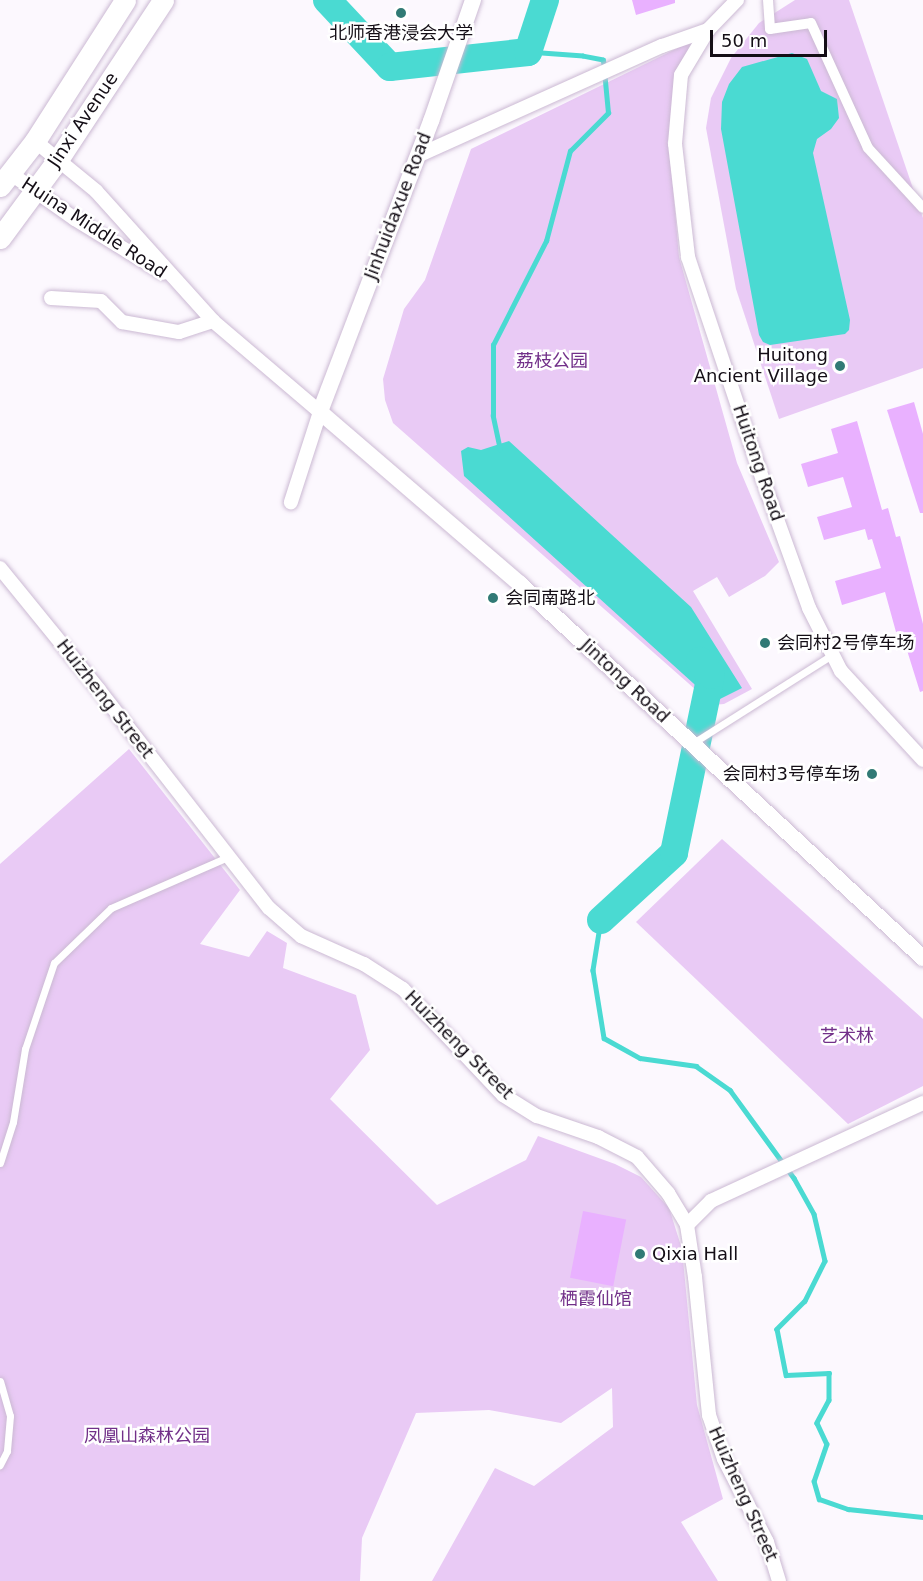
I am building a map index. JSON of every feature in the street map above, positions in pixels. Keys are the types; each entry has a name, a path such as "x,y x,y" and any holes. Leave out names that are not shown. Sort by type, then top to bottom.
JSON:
{"main road":[{"name":"Jinxi Avenue","path":"5,180 35,141 125,0"},
{"name":"Jinxi Avenue","path":"0,238 59,158 163,0"},
{"path":"113,19 100,63 105,70 120,65"}],"street":[{"name":"Jinhuidaxue Road","path":"320,412 431,121 472,0"},
{"name":"Huitong Road","path":"737,0 708,30 681,75 675,144 688,257 759,469 809,608 841,671 923,760"},
{"path":"768,0 770,28 811,22 868,148 923,208"},
{"name":"Huitong Road","path":"417,156 614,68 708,30"},
{"name":"Huina Middle Road","path":"35,141 59,158 96,191 213,321 320,412"},
{"name":"Huina Middle Road","path":"5,180 34,192 177,282"},
{"path":"51,298 101,301 122,322 179,332 213,321"},
{"path":"291,502 320,412"},
{"name":"Jintong Road","path":"320,412 520,584 923,958"},
{"name":"Huizheng Street","path":"0,568 99,690 269,908 301,936 364,964 403,989 503,1095 537,1116 598,1137 637,1157 668,1193 687,1225 695,1277 709,1415 724,1459 767,1542 779,1581"},
{"path":"687,1225 711,1201 923,1102"}],"lane":[{"path":"692,744 827,658"},
{"path":"0,1163 14,1122 25,1049 54,963 111,908 228,857"},
{"path":"0,1381 10,1416 7,1451 0,1465"}],"green space":[{"path":"795,0 849,0 923,218 923,368 779,419 736,289 706,128 711,98 731,58 759,23"},
{"name":"荔枝公园","path":"690,42 669,142 679,257 737,463 779,562 765,576 729,597 717,577 693,591 752,689 724,704 713,705 393,423 385,400 383,379 404,309 425,280 471,149"},
{"path":"129,749 240,890 200,944 249,957 267,931 287,943 283,968 356,995 370,1050 330,1099 437,1205 526,1160 538,1136 615,1164 641,1177 669,1208 682,1249 697,1405 723,1499 681,1522 718,1581 432,1581 495,1468 534,1486 613,1427 612,1388 561,1423 489,1410 416,1413 362,1538 360,1581 0,1581 0,864"},
{"name":"艺术林","path":"722,839 923,1019 923,1086 848,1124 636,922"}],"water":[{"path":"792,53 807,59 821,91 837,99 839,118 831,129 817,139 813,153 850,320 849,330 845,334 770,345 763,342 759,335 721,129 722,102 729,84 742,67"},
{"path":"509,441 691,607 742,688 714,702 464,476 461,451 468,447 481,450"}],"building":[{"path":"632,0 675,0 675,3 636,15"},
{"path":"914,402 923,434 923,513 920,513 887,410"},
{"path":"857,421 882,510 888,508 896,537 900,536 923,624 923,691 920,692 901,631 896,632 885,592 842,605 835,581 881,568 872,539 868,540 865,529 824,540 817,517 852,507 843,477 808,487 801,464 838,453 831,429"},
{"path":"583,1211 626,1219 613,1286 570,1278"}],"waterway":[{"path":"327,0 390,67 528,52 545,0"},
{"path":"500,450 493,416 493,345 546,241 570,151 608,113 603,60 583,56 528,52"},
{"path":"601,920 674,853 711,675 700,661"},
{"path":"601,920 593,970 604,1038 640,1058 696,1066 730,1090 794,1178 814,1214 825,1261 805,1301 777,1329 786,1375 829,1373 829,1400 817,1423 827,1444 814,1481 819,1499 848,1509 923,1517"}],"place":[{"name":"北师香港浸会大学","path":"401,13"},
{"name":"Huitong Ancient Village","path":"840,366"},
{"name":"会同南路北","path":"493,598"},
{"name":"会同村2号停车场","path":"765,643"},
{"name":"会同村3号停车场","path":"872,774"},
{"name":"Qixia Hall","path":"640,1254"}],"park label":[{"name":"栖霞仙馆","path":"596,1299"},
{"name":"凤凰山森林公园","path":"147,1436"}]}
